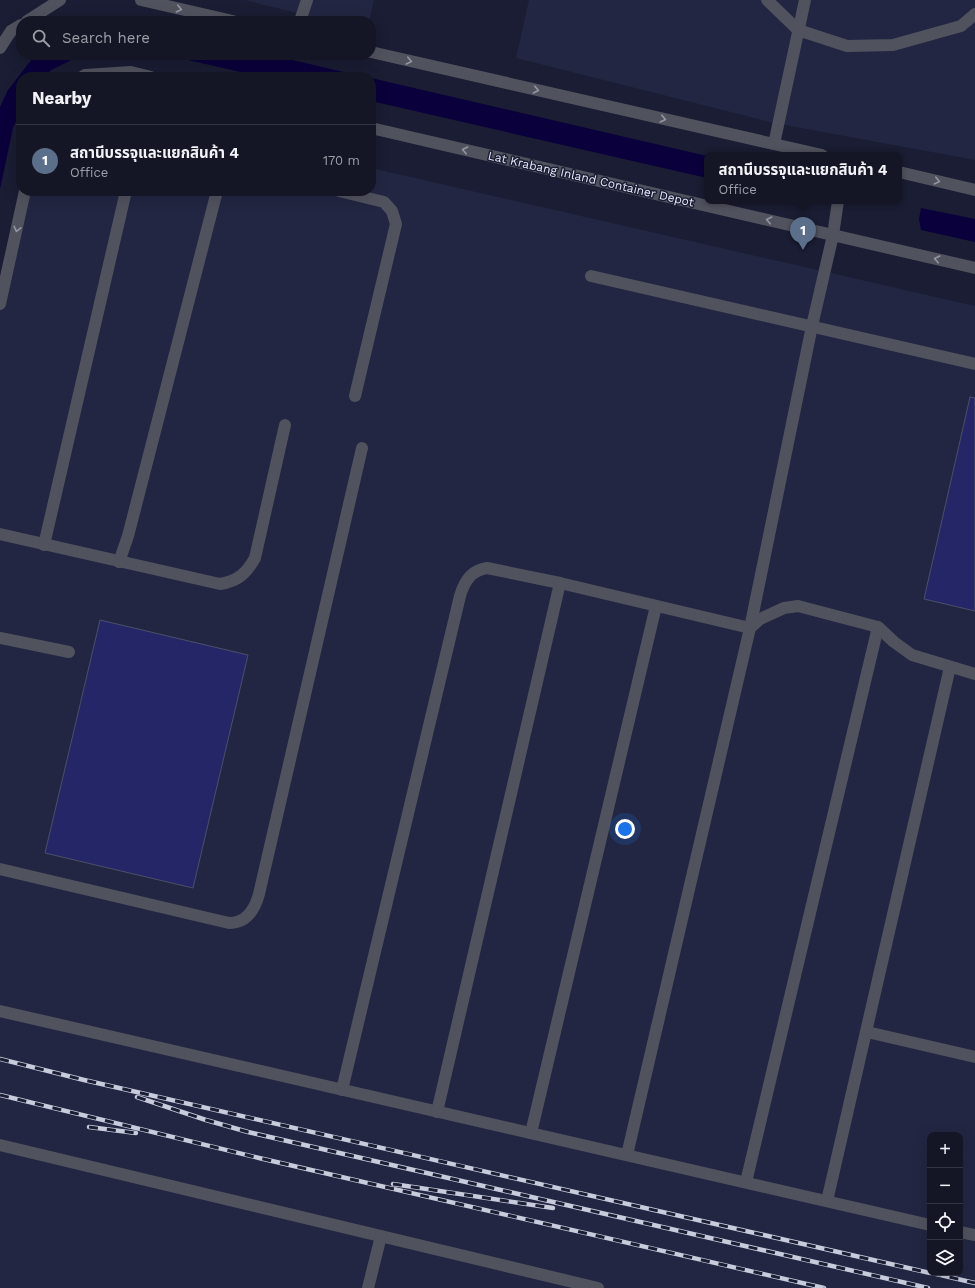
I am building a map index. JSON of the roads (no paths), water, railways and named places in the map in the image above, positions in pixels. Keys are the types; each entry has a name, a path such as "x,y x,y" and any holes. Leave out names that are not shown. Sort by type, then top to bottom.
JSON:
{"street":[{"path":"35,16 60,0"},
{"path":"141,0 211,16"},
{"path":"302,16 307,0"},
{"path":"767,0 798,30 847,46 893,45 961,26 975,14"},
{"path":"774,144 805,0"},
{"path":"0,48 11,31 16,28"},
{"path":"376,53 809,152"},
{"name":"Lat Krabang Inland Container Depot","path":"376,129 975,268"},
{"path":"902,173 975,190"},
{"path":"0,304 25,196"},
{"path":"44,545 125,196"},
{"path":"119,562 128,536 216,196"},
{"path":"355,396 396,224 390,207 384,202 359,196"},
{"path":"627,1155 750,628 812,326 833,235 838,204"},
{"path":"591,276 975,364"},
{"path":"0,534 220,584 230,582 240,577 249,568 255,558 285,425"},
{"path":"0,869 229,923 243,920 252,912 259,894 362,448"},
{"path":"342,1090 463,586 469,577 480,569 487,568 560,583 750,628"},
{"path":"437,1112 560,583"},
{"path":"531,1133 656,606"},
{"path":"750,628 760,619 784,608 798,606 878,627 894,642 912,655 975,674"},
{"path":"746,1182 878,627"},
{"path":"0,638 69,652"},
{"path":"827,1201 950,667"},
{"path":"0,1011 927,1224"},
{"path":"867,1032 975,1057"},
{"path":"0,1145 598,1288"},
{"path":"963,1233 975,1235"},
{"path":"368,1288 381,1236"}],"railway":[{"path":"0,1059 84,1080 927,1272"},
{"path":"0,1095 259,1158 824,1288"},
{"path":"137,1097 248,1132 928,1288"},
{"path":"89,1127 136,1133"},
{"path":"393,1184 553,1208"},
{"path":"945,1276 975,1283"}],"place":[{"name":"สถานีบรรจุและแยกสินค้า 4","path":"803,250"}]}
